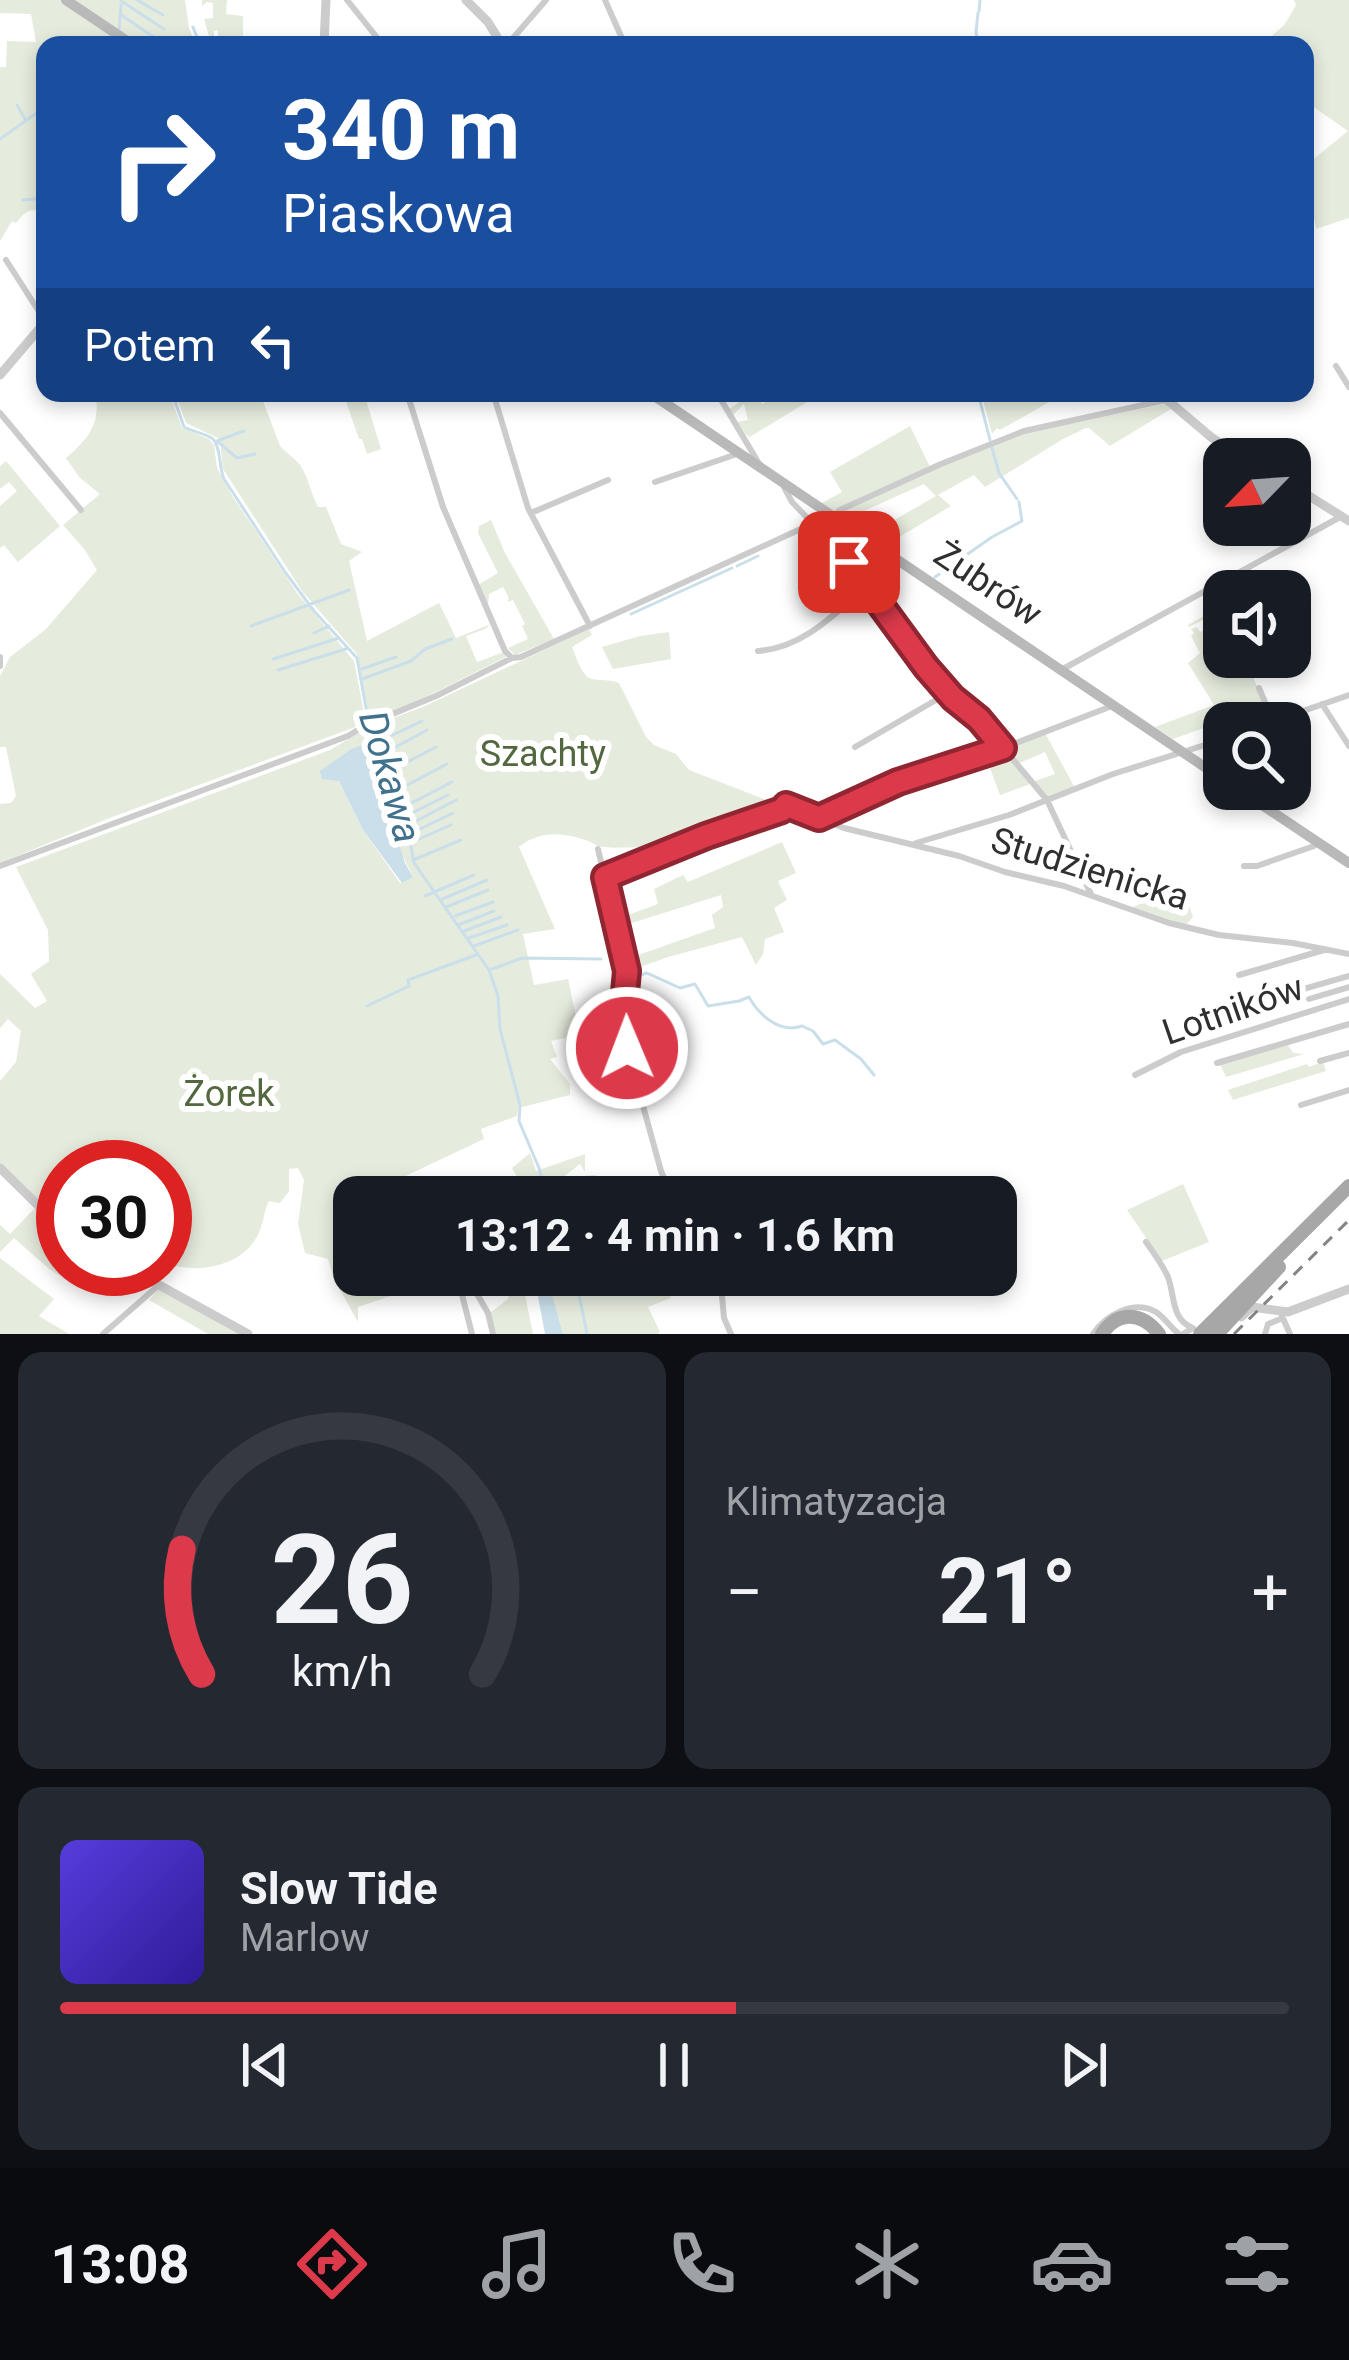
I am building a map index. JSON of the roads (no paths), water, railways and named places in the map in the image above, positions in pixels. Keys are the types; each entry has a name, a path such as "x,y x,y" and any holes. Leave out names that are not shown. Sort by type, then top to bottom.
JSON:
{"main road":[{"path":"66,0 119,36"},
{"name":"Żubrów","path":"664,402 1203,766"},
{"path":"1269,810 1349,863"},
{"path":"1209,1333 1240,1311 1349,1190"},
{"path":"1209,1333 1249,1280 1349,1190"},
{"path":"1209,1333 1290,1254"},
{"path":"1098,1334 1130,1316 1164,1329"}],"street":[{"path":"324,36 326,0"},
{"path":"347,0 376,36"},
{"path":"466,0 498,36"},
{"path":"512,36 546,0"},
{"path":"605,0 621,36"},
{"path":"6,260 36,306"},
{"path":"0,375 36,332"},
{"path":"1336,366 1349,387"},
{"path":"410,402 442,507 512,658"},
{"path":"496,402 520,487 590,626"},
{"path":"722,402 761,467"},
{"path":"0,866 348,736 512,658 825,523 844,508 997,440 1138,402"},
{"path":"1169,402 1212,438"},
{"path":"0,413 81,509"},
{"path":"656,482 739,452"},
{"path":"531,513 608,480"},
{"path":"784,483 786,494 832,541 948,693 979,719 1046,800 1091,896"},
{"path":"1061,670 1345,519 1311,497"},
{"path":"758,651 806,636 866,587"},
{"path":"1259,688 1264,702"},
{"path":"855,747 948,693"},
{"path":"1311,708 1349,695"},
{"path":"1322,704 1349,746"},
{"path":"605,877 786,805 819,818 898,782 1114,705"},
{"path":"913,845 1203,746"},
{"name":"Studzienicka","path":"819,818 1184,927 1349,954"},
{"path":"1244,866 1257,866 1317,842"},
{"path":"598,849 627,971 623,1014 627,1048 664,1176"},
{"path":"1239,975 1328,950"},
{"path":"1270,999 1349,976"},
{"name":"Lotników","path":"1309,1000 1349,987"},
{"name":"Lotników","path":"1135,1075 1181,1052 1349,999"},
{"path":"1217,1063 1349,1024"},
{"path":"1320,1061 1349,1053"},
{"path":"1301,1105 1349,1090"},
{"path":"0,1168 36,1203"},
{"path":"1146,1242 1167,1276 1183,1324 1209,1333"},
{"path":"1264,1334 1268,1324 1282,1315 1348,1291"},
{"path":"103,1334 146,1296"},
{"path":"179,1296 248,1334"},
{"path":"462,1296 472,1334"},
{"path":"478,1296 493,1334"},
{"path":"722,1296 731,1334"},
{"path":"1177,1314 1164,1329 1181,1334 1209,1333 1252,1307 1282,1315"},
{"path":"1282,1315 1290,1334"}],"water":[{"path":"368,745 413,877 402,883 363,830 339,781 322,779 320,771"},
{"path":"538,1296 553,1296 563,1334 545,1334"}],"waterway":[{"path":"137,0 163,15"},
{"path":"979,11 980,0"},
{"path":"121,1 164,29"},
{"name":"Dokawa","path":"119,31 121,5"},
{"path":"977,36 978,13"},
{"path":"120,14 152,36"},
{"path":"193,27 196,36"},
{"path":"17,105 25,119"},
{"path":"0,139 36,113"},
{"path":"23,200 36,199"},
{"name":"Dokawa","path":"175,402 184,427 216,443 224,479 285,572 357,658 368,719 414,863 489,970 520,1105 519,1121 541,1176"},
{"path":"980,402 990,440"},
{"path":"219,440 244,431"},
{"path":"217,441 237,458 255,454"},
{"path":"992,448 999,473 1017,499"},
{"path":"994,536 1022,521 1019,502"},
{"path":"935,577 992,537"},
{"path":"737,566 758,556"},
{"path":"631,614 732,568"},
{"path":"251,626 349,590"},
{"path":"314,633 329,626"},
{"path":"273,659 339,638"},
{"path":"362,679 452,639"},
{"path":"278,670 346,649"},
{"path":"359,670 396,657"},
{"path":"376,743 422,721"},
{"path":"381,755 427,730"},
{"path":"386,773 436,747"},
{"path":"396,791 447,764"},
{"path":"400,809 452,782"},
{"path":"402,818 448,795"},
{"path":"405,827 456,800"},
{"path":"408,835 453,813"},
{"path":"410,843 451,825"},
{"path":"413,860 461,840"},
{"path":"425,896 474,875"},
{"path":"440,900 487,880"},
{"path":"446,907 488,890"},
{"path":"455,916 493,902"},
{"path":"458,925 494,911"},
{"path":"464,931 501,917"},
{"path":"469,938 507,925"},
{"path":"474,946 518,930"},
{"path":"367,1006 409,986 408,980 476,955"},
{"path":"492,969 522,958 601,959"},
{"path":"630,978 647,973 680,988 695,984 708,1006 749,997 778,1025 802,1026 823,1044 835,1040 874,1075"},
{"name":"Dokawa","path":"579,1296 587,1334"}],"railway":[{"path":"1234,1334 1349,1220"}],"park label":[{"name":"Szachty","path":"543,754"},
{"name":"Żorek","path":"229,1094"}]}
